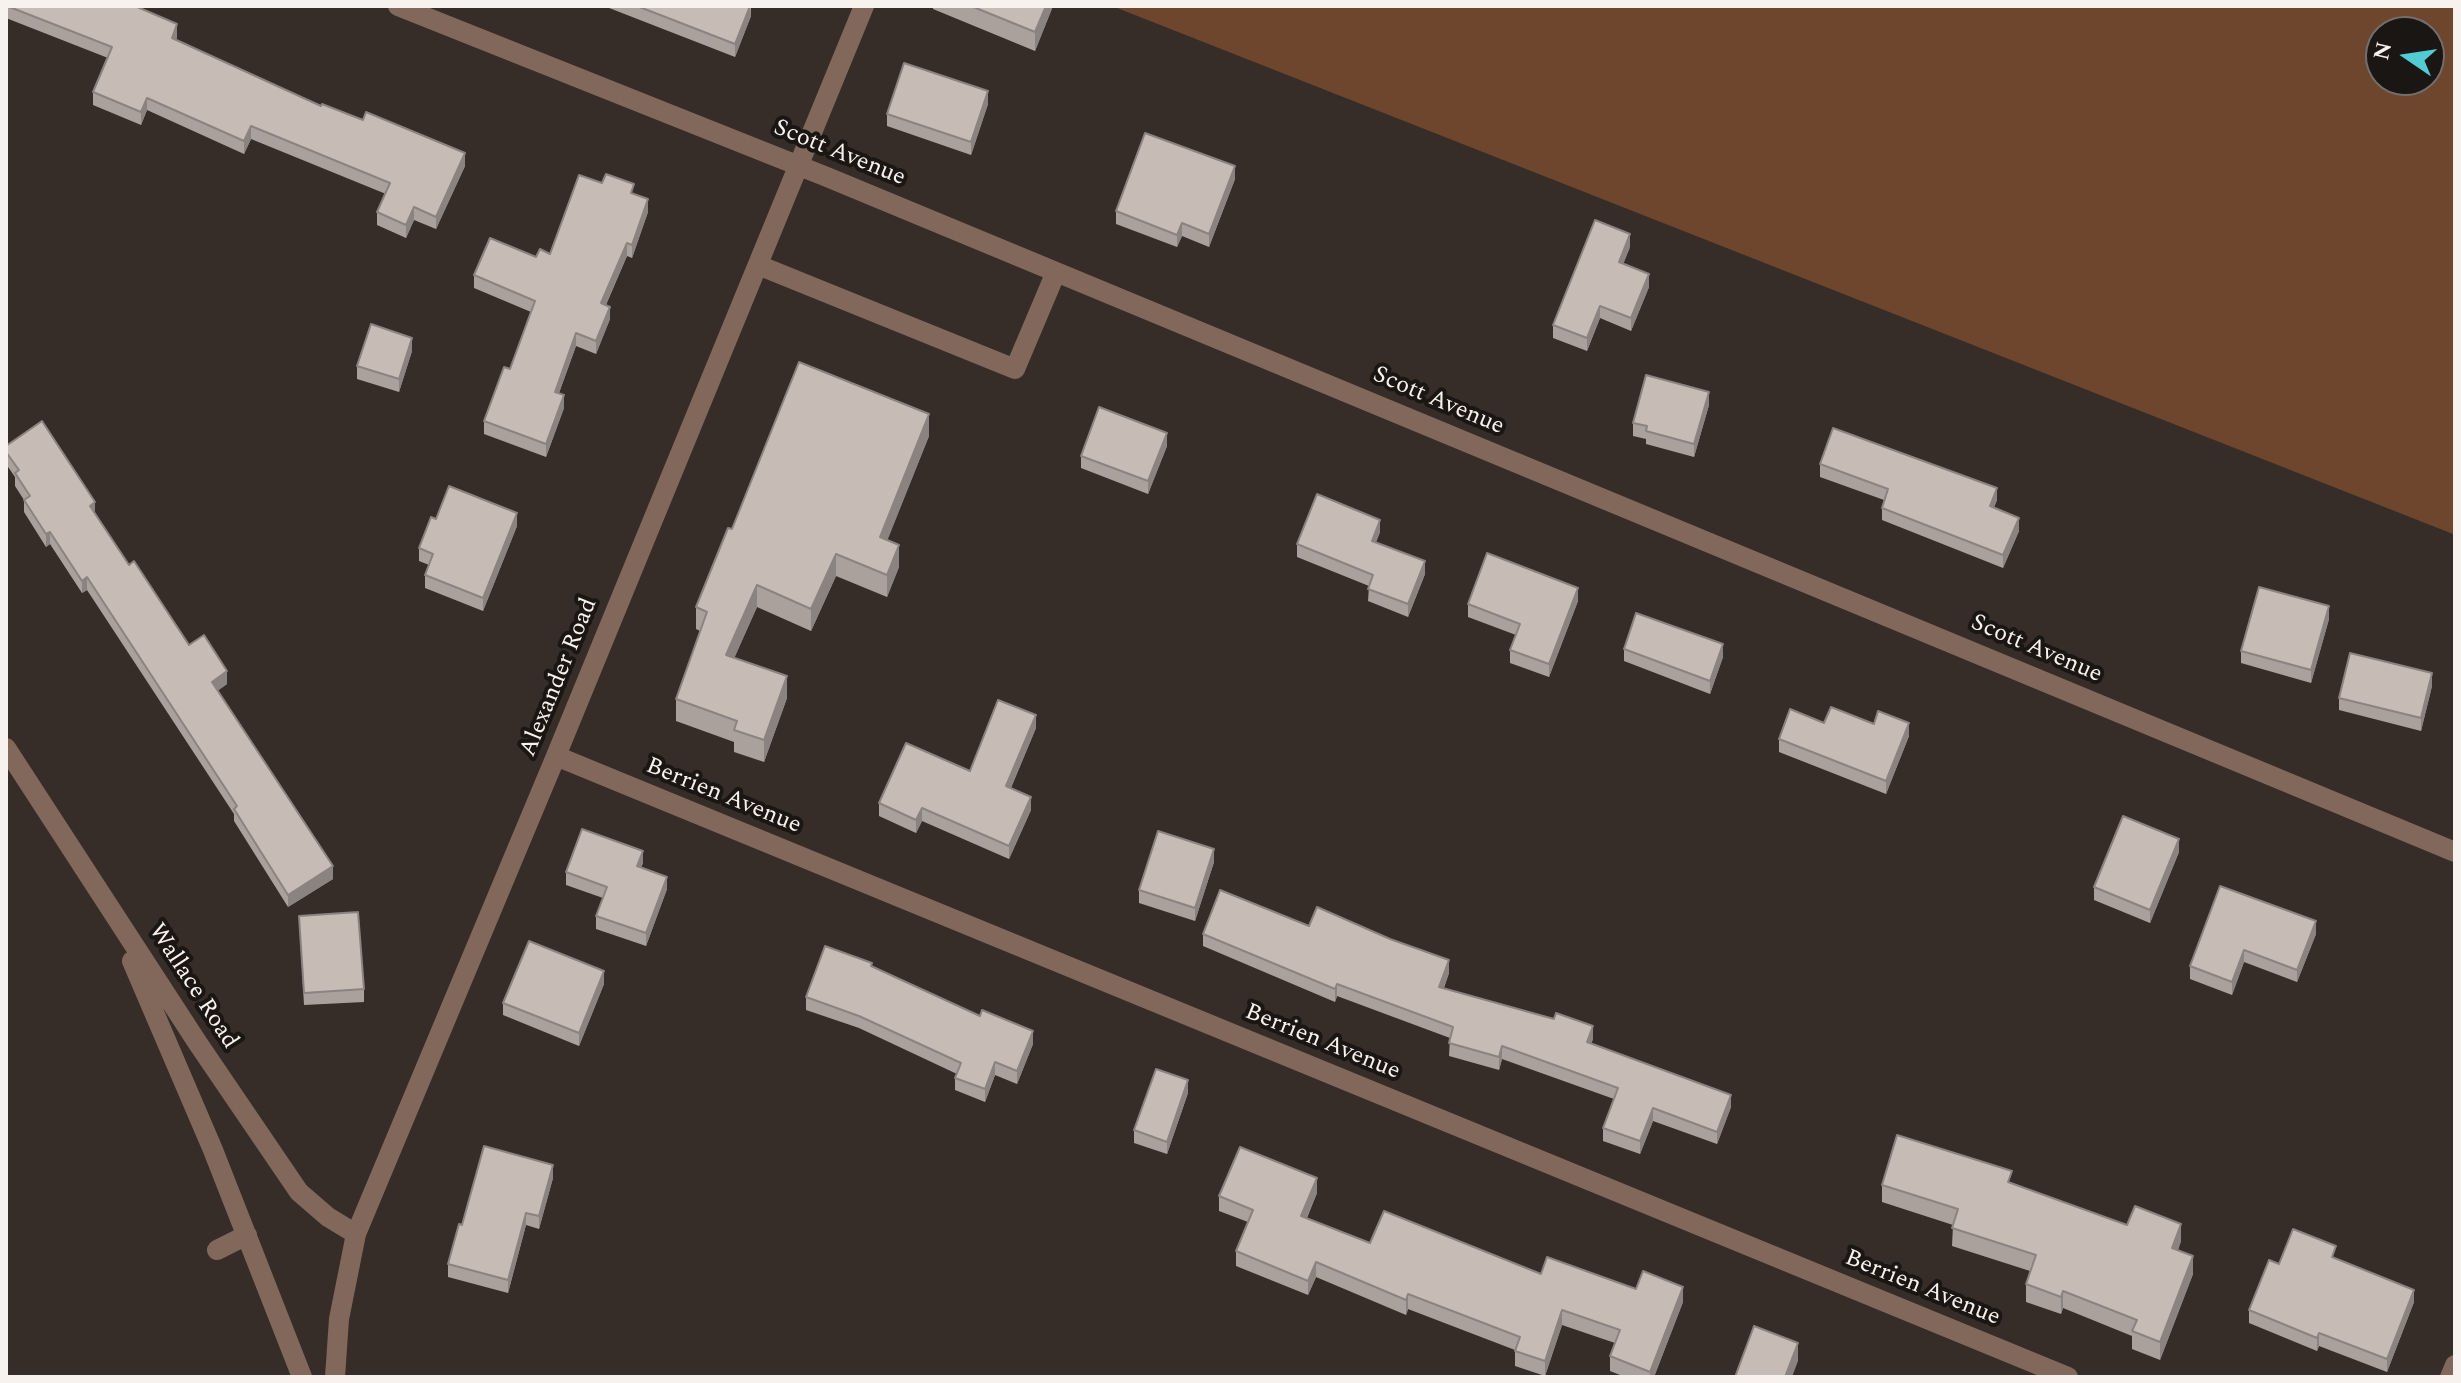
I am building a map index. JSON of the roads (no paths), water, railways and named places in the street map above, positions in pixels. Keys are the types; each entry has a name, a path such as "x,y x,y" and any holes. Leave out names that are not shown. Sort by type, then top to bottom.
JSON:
{"street":[{"name":"Scott Avenue","path":"398,6 799,165 2455,852"},
{"name":"Alexander Road","path":"335,1377 339,1319 356,1234 864,6"},
{"path":"758,265 1015,369 1056,272"},
{"name":"Wallace Road","path":"6,748 299,1192 328,1217 356,1234"},
{"name":"Berrien Avenue","path":"556,756 2068,1377"},
{"path":"95,885 133,963 247,1235 302,1377"},
{"path":"217,1250 247,1235"},
{"path":"2450,1377 2455,1365"}]}
